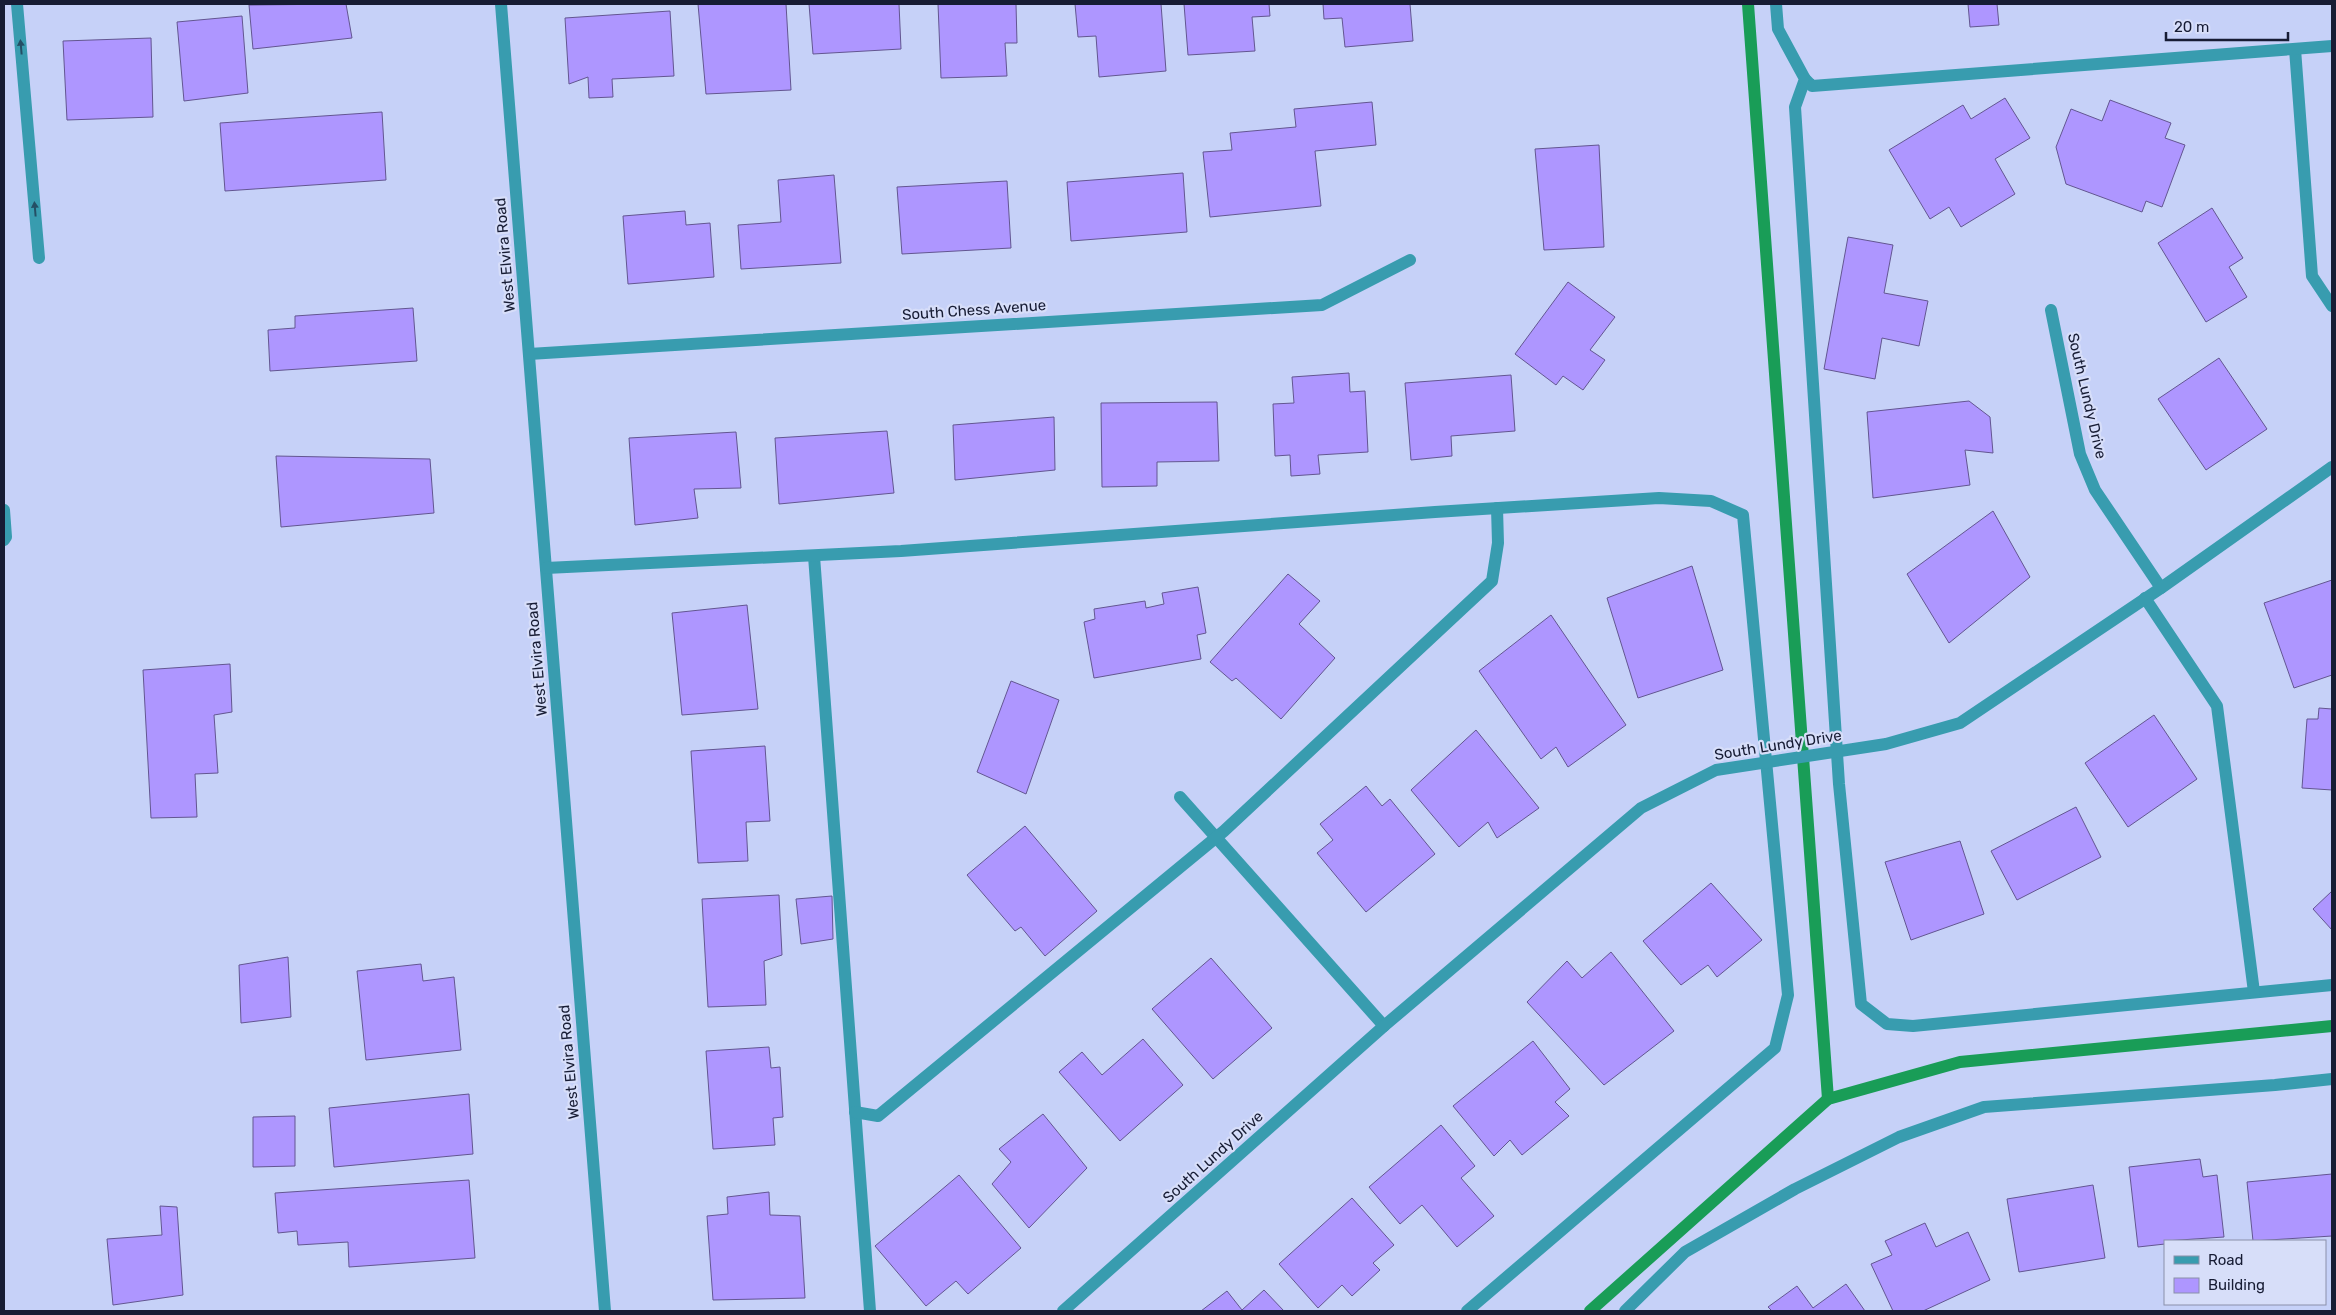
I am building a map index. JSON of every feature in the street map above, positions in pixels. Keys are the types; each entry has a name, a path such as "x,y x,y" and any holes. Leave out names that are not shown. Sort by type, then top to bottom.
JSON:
{"street":[{"path":"18,4 40,258"},
{"name":"West Elvira Road","path":"501,4 605,1311"},
{"path":"1776,4 1778,29 1806,79 1812,86 2332,46"},
{"path":"2295,49 2312,276 2332,306"},
{"path":"1806,79 1795,107 1837,752 1861,1004 1887,1024 1913,1026 2332,985"},
{"name":"South Chess Avenue","path":"529,354 1322,305 1410,260"},
{"name":"South Lundy Drive","path":"2052,310 2080,454 2095,490 2161,588"},
{"name":"South Lundy Drive","path":"1063,1311 1384,1026 1641,808 1716,770 1886,744 1960,723 2161,588 2332,467"},
{"path":"546,568 814,556 1659,498 1711,502 1743,515 1788,995 1775,1048 1466,1311"},
{"path":"856,1112 878,1116 1216,837 1492,581 1498,543 1497,508"},
{"path":"4,510 6,537 4,540"},
{"path":"814,556 870,1311"},
{"path":"2145,598 2217,706 2254,992"},
{"path":"1180,797 1384,1026"},
{"path":"1624,1311 1686,1252 1787,1194 1899,1137 1984,1107 2332,1079"}],"building":[{"path":"346,4 352,38 253,49 249,5"},
{"path":"698,4 786,4 791,90 706,94"},
{"path":"809,4 899,4 901,49 813,54"},
{"path":"938,4 1016,4 1017,43 1005,43 1007,76 941,78"},
{"path":"1075,4 1161,4 1166,71 1099,77 1096,36 1078,37"},
{"path":"1184,4 1269,4 1270,16 1252,17 1255,51 1188,55"},
{"path":"1323,4 1410,4 1413,41 1345,47 1342,18 1324,19"},
{"path":"1968,4 1997,4 1999,25 1970,27"},
{"path":"670,11 674,76 612,79 613,97 589,98 588,77 569,84 565,18"},
{"path":"242,16 248,93 184,101 177,22"},
{"path":"151,38 153,117 67,120 63,41"},
{"path":"2005,98 2030,138 1995,159 2015,194 1961,227 1949,207 1930,219 1889,150 1963,105 1971,119"},
{"path":"2110,100 2171,123 2165,138 2185,145 2162,207 2146,201 2142,212 2066,184 2056,147 2071,109 2102,121"},
{"path":"1372,102 1376,145 1315,151 1321,206 1210,217 1203,152 1232,150 1230,133 1296,127 1294,109"},
{"path":"382,112 386,180 225,191 220,123"},
{"path":"1599,145 1604,247 1544,250 1535,149"},
{"path":"1183,173 1187,232 1071,241 1067,182"},
{"path":"834,175 841,263 741,269 738,225 781,222 778,180"},
{"path":"1007,181 1011,248 902,254 897,187"},
{"path":"2212,208 2243,258 2229,267 2247,297 2206,322 2158,243"},
{"path":"685,211 686,225 710,223 714,277 628,284 623,216"},
{"path":"1848,237 1893,245 1884,293 1928,301 1919,346 1882,338 1875,379 1824,369"},
{"path":"1568,282 1615,317 1590,350 1605,360 1583,390 1563,376 1556,385 1515,354"},
{"path":"413,308 417,361 270,371 268,330 295,328 295,316"},
{"path":"2219,358 2267,429 2206,470 2158,399"},
{"path":"1349,373 1350,392 1365,391 1368,452 1318,455 1320,474 1291,476 1290,455 1275,456 1273,404 1294,403 1292,377"},
{"path":"1511,375 1515,431 1451,436 1452,456 1411,460 1405,383"},
{"path":"1969,401 1990,417 1993,453 1965,450 1970,485 1873,498 1867,412"},
{"path":"1217,402 1219,461 1157,462 1157,486 1102,487 1101,403"},
{"path":"1054,417 1055,470 955,480 953,425"},
{"path":"887,431 894,493 779,504 775,438"},
{"path":"736,432 741,488 694,489 698,518 635,525 629,438"},
{"path":"276,456 430,459 434,513 281,527"},
{"path":"1993,511 2030,577 1949,643 1907,574"},
{"path":"1692,566 1723,670 1638,698 1607,598"},
{"path":"1288,574 1320,601 1299,624 1335,658 1281,719 1236,678 1232,681 1210,662"},
{"path":"2332,580 2332,675 2294,688 2264,603"},
{"path":"1198,587 1206,633 1197,635 1201,659 1094,678 1084,622 1095,619 1094,609 1145,601 1146,608 1164,604 1162,593"},
{"path":"747,605 758,709 682,715 672,613"},
{"path":"1551,615 1626,725 1568,767 1556,747 1541,759 1479,671"},
{"path":"230,664 232,712 214,715 218,773 195,774 197,817 151,818 143,670"},
{"path":"1011,681 1059,700 1026,794 977,772"},
{"path":"2319,708 2332,709 2332,790 2302,788 2307,719 2318,719"},
{"path":"2154,715 2197,779 2128,827 2085,763"},
{"path":"1476,730 1539,808 1497,838 1488,822 1459,847 1411,790"},
{"path":"765,746 770,821 746,822 748,861 698,863 691,751"},
{"path":"1366,786 1382,806 1390,799 1435,854 1366,912 1317,853 1333,840 1320,824"},
{"path":"2076,807 2101,857 2017,900 1991,851"},
{"path":"1025,826 1097,911 1045,956 1021,927 1015,931 967,875"},
{"path":"1960,841 1984,914 1911,940 1885,862"},
{"path":"1711,883 1762,940 1717,977 1708,965 1681,985 1643,941"},
{"path":"2332,891 2332,930 2313,909"},
{"path":"779,895 782,955 764,961 766,1005 708,1007 702,899"},
{"path":"832,896 833,939 801,944 796,899"},
{"path":"1611,952 1674,1031 1604,1085 1527,1002 1567,961 1582,978"},
{"path":"288,957 291,1017 241,1023 239,965"},
{"path":"1211,958 1272,1028 1213,1079 1152,1009"},
{"path":"421,964 423,981 454,977 461,1050 366,1060 357,971"},
{"path":"1143,1039 1183,1085 1120,1141 1059,1072 1082,1052 1102,1075"},
{"path":"1533,1041 1570,1089 1555,1102 1569,1116 1522,1155 1510,1140 1494,1156 1453,1106"},
{"path":"769,1047 771,1068 780,1067 783,1117 773,1118 775,1145 713,1149 706,1051"},
{"path":"469,1094 473,1154 334,1167 329,1108"},
{"path":"1043,1114 1087,1168 1029,1228 992,1184 1011,1162 999,1149"},
{"path":"295,1116 295,1166 253,1167 253,1117"},
{"path":"1441,1125 1475,1166 1461,1178 1494,1216 1457,1247 1422,1205 1400,1224 1369,1187"},
{"path":"2200,1159 2203,1177 2217,1175 2224,1237 2164,1240 2164,1244 2138,1247 2129,1167"},
{"path":"2332,1174 2332,1236 2253,1240 2247,1182"},
{"path":"959,1175 1021,1248 968,1294 956,1281 926,1306 875,1246"},
{"path":"469,1180 475,1258 349,1267 348,1242 298,1245 297,1231 278,1233 275,1193"},
{"path":"2093,1185 2105,1258 2019,1272 2007,1199"},
{"path":"769,1192 770,1215 800,1216 805,1298 713,1300 707,1216 728,1214 727,1197"},
{"path":"1352,1198 1394,1245 1373,1263 1380,1270 1352,1296 1342,1285 1318,1308 1279,1264"},
{"path":"160,1206 177,1207 183,1295 113,1305 107,1239 162,1235"},
{"path":"1925,1223 1936,1247 1968,1232 1990,1280 1923,1311 1893,1311 1871,1264 1892,1255 1885,1241"},
{"path":"1846,1284 1865,1311 1772,1311 1768,1307 1797,1286 1813,1308"},
{"path":"1264,1290 1284,1311 1201,1311 1227,1291 1242,1310"}],"waterway":[{"path":"1748,4 1828,1099"},
{"path":"1590,1311 1828,1099 1960,1062 2332,1026"}]}
